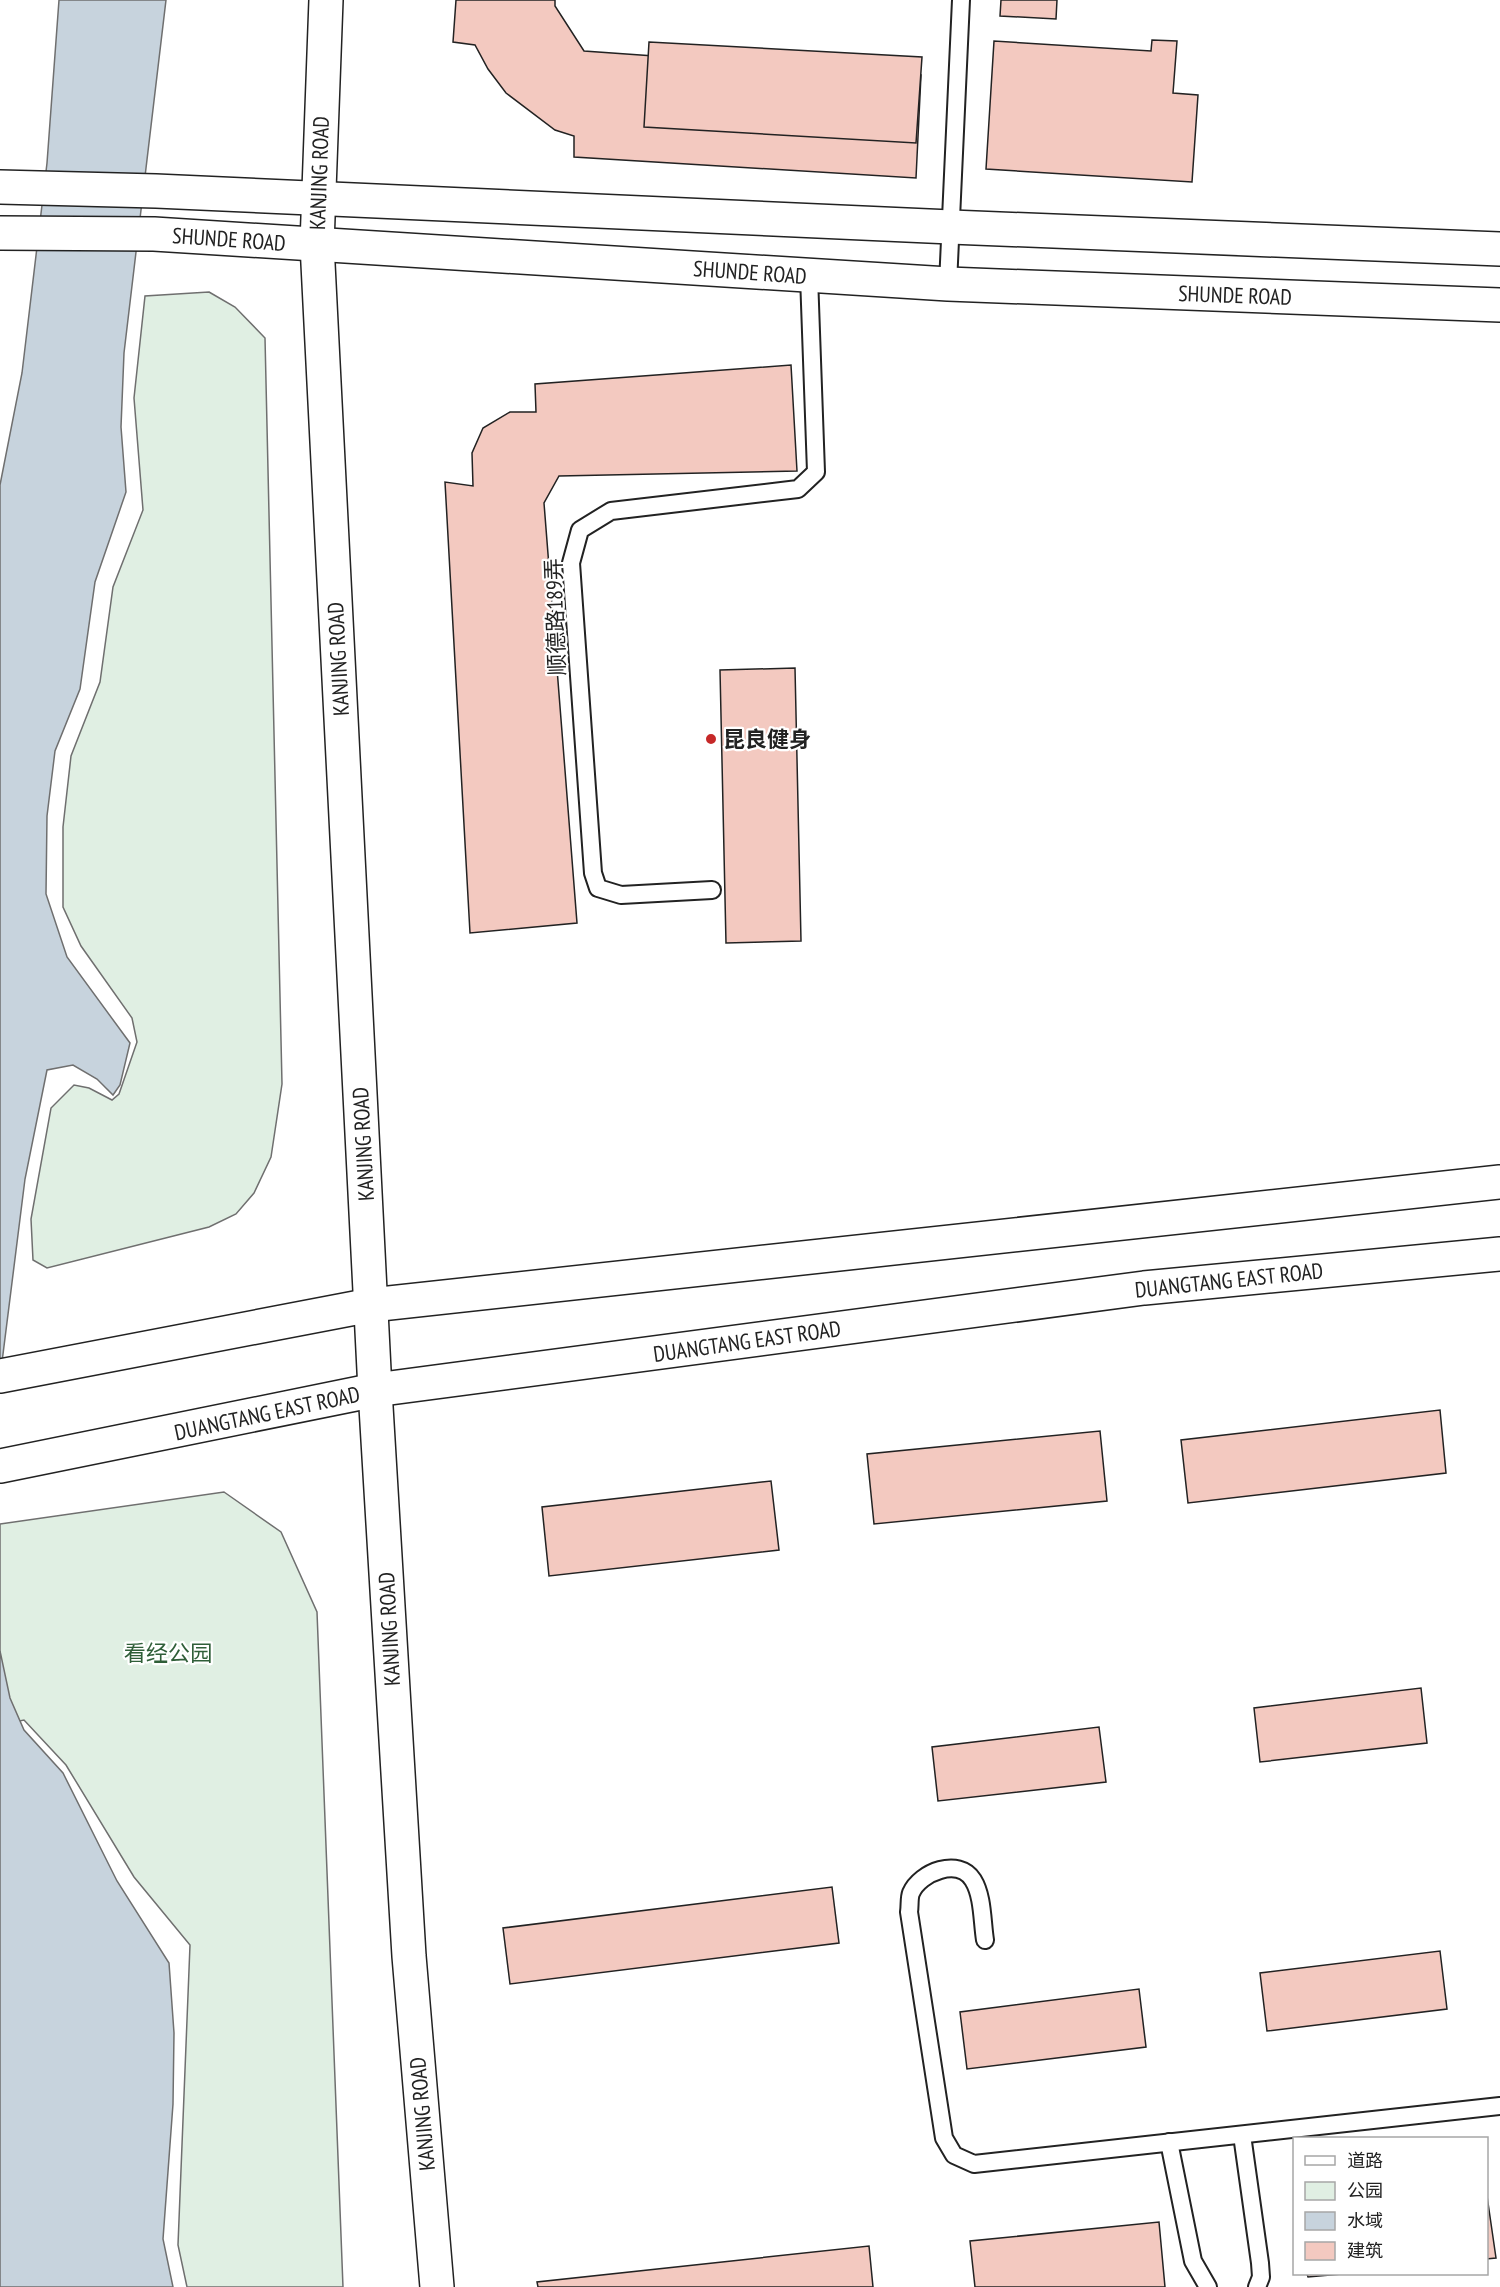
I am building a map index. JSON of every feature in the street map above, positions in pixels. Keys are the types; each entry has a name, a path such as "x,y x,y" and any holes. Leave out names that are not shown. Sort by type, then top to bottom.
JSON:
{"main road":[{"name":"KANJING ROAD","path":"326,0 316,244 375,1390 409,1956 437,2287"},
{"name":"SHUNDE ROAD","path":"7,187 156,191 1500,249"},
{"name":"SHUNDE ROAD","path":"5,233 154,234 948,284 1500,305"},
{"path":"13,1373 371,1305 1500,1182"},
{"name":"DUANGTANG EAST ROAD","path":"11,1464 375,1390 1144,1288 1500,1254"}],"lane":[{"path":"948,284 961,0"},
{"name":"顺德路189弄","path":"712,890 621,895 598,888 592,873 571,563 580,530 611,511 798,489 816,472 809,276"},
{"path":"985,1940 978,1894 973,1880 964,1869 951,1868 938,1871 923,1880 912,1892 909,1912 944,2138 954,2155 974,2164 1500,2106"},
{"path":"1242,2134 1260,2263 1261,2277 1257,2287"},
{"path":"1169,2142 1193,2261 1208,2287"}],"green space":[{"path":"209,292 235,307 265,338 282,1084 271,1157 254,1193 236,1214 209,1227 47,1268 33,1260 31,1219 51,1108 74,1085 89,1088 112,1100 119,1094 137,1042 132,1018 81,946 63,907 63,827 71,756 100,682 113,587 143,510 134,398 145,296"},
{"name":"看经公园","path":"224,1492 281,1532 317,1612 343,2287 187,2287 178,2245 190,1945 134,1877 66,1765 24,1720 0,1725 0,1524"}],"water":[{"path":"59,0 166,0 124,353 121,427 126,492 95,582 80,689 55,751 47,816 46,894 67,957 130,1043 120,1085 113,1095 97,1079 73,1065 47,1070 25,1179 0,1378 0,485 22,373 47,163"},
{"path":"0,1651 10,1698 24,1730 63,1773 117,1881 169,1963 174,2033 173,2104 163,2239 173,2287 0,2287"}],"building":[{"path":"456,0 555,0 555,6 584,51 921,75 916,178 574,157 574,136 555,130 506,93 488,69 475,45 453,42"},
{"path":"1001,0 1057,0 1056,19 1000,16"},
{"path":"1152,40 1177,41 1173,93 1198,95 1192,182 986,169 994,41 1151,51"},
{"path":"649,42 922,57 916,143 644,127"},
{"path":"791,365 797,471 559,476 544,503 577,923 470,933 445,482 473,486 472,453 483,428 510,412 536,412 535,384"},
{"path":"795,668 801,941 726,943 720,670"},
{"path":"1440,1410 1446,1473 1188,1503 1181,1440"},
{"path":"1100,1431 1107,1501 874,1524 867,1454"},
{"path":"771,1481 779,1550 549,1576 542,1507"},
{"path":"1421,1688 1427,1743 1260,1762 1254,1708"},
{"path":"1099,1727 1106,1782 938,1801 932,1747"},
{"path":"832,1887 839,1943 510,1984 503,1928"},
{"path":"1440,1951 1447,2009 1267,2031 1260,1973"},
{"path":"1139,1989 1146,2047 967,2069 960,2012"},
{"path":"1488,2203 1496,2258 1488,2259"},
{"path":"1159,2222 1165,2287 975,2287 970,2241"},
{"path":"869,2246 873,2287 538,2287 537,2282"},
{"path":"1307,2275 1331,2275 1308,2277"}],"place":[{"name":"昆良健身","path":"711,739"}]}
